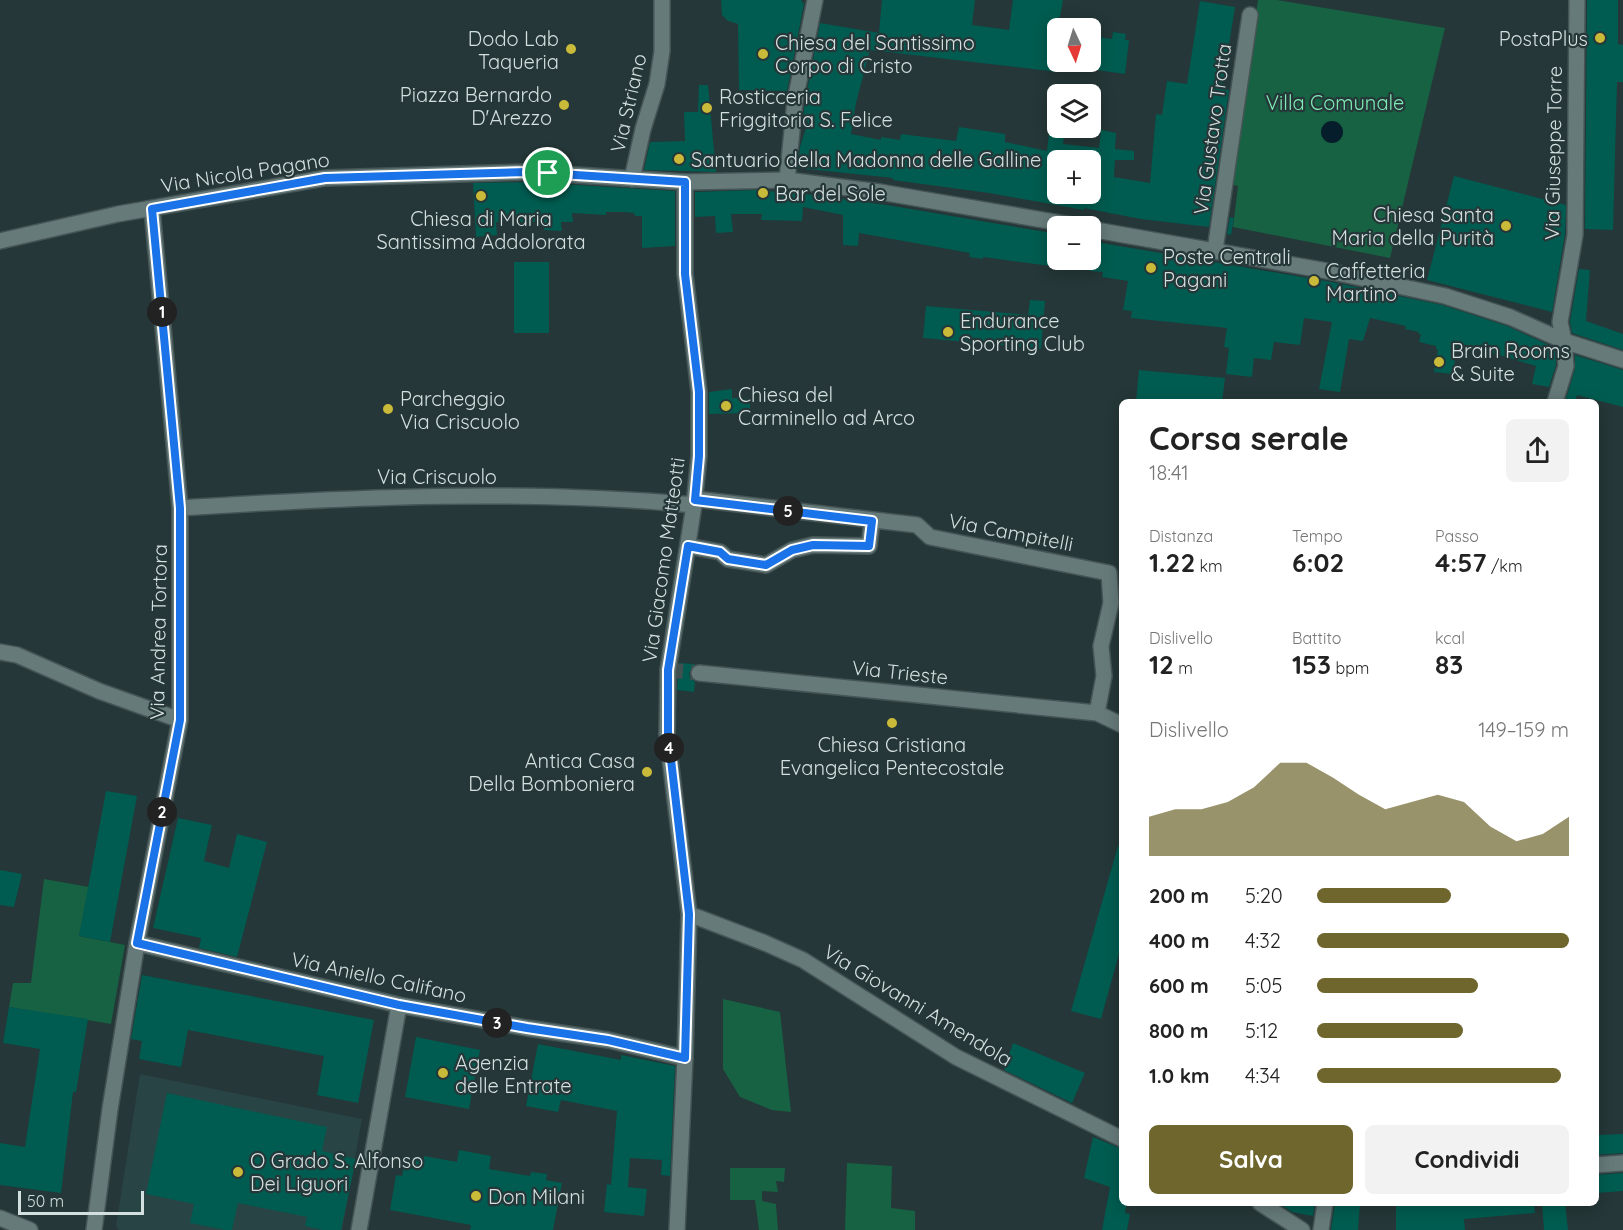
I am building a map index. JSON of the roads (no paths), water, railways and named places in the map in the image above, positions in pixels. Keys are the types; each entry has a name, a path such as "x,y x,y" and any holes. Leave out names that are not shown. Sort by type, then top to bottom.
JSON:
{"street":[{"name":"Via Striano","path":"632,179 643,129 657,84 662,51 662,0"},
{"path":"787,180 795,101 815,0"},
{"name":"Via Giuseppe Torre","path":"1556,399 1566,366 1560,322 1561,306 1575,235 1577,0"},
{"name":"Via Gustavo Trotta","path":"1215,250 1250,15"},
{"name":"Via Nicola Pagano","path":"0,242 108,217 325,178 529,172 632,179"},
{"path":"632,179 685,182 787,180 880,192 1047,221"},
{"name":"Via Giacomo Matteotti","path":"677,1230 689,914 668,734 668,670 688,546 699,456 699,392 685,274 685,182"},
{"name":"Via Andrea Tortora","path":"94,1230 110,1109 137,943 180,720 180,508 152,209"},
{"path":"1101,231 1333,272 1445,296 1510,317 1564,341 1623,360"},
{"name":"Via Criscuolo","path":"180,508 396,496 694,502"},
{"name":"Via Campitelli","path":"694,502 917,525 930,537 1109,573 1111,603 1101,646 1104,676 1097,713"},
{"path":"688,546 720,552 728,559 766,565 792,550 813,545 869,546 872,521"},
{"path":"0,652 17,655 99,691 180,720"},
{"name":"Via Trieste","path":"699,673 1097,713 1119,724"},
{"name":"Via Giovanni Amendola","path":"689,914 803,960 956,1057 1119,1138"},
{"name":"Via Aniello Califano","path":"137,943 399,1005 608,1040 685,1058"},
{"path":"359,1230 399,1005"},
{"path":"1599,1165 1623,1163"},
{"path":"1265,1206 1302,1230"},
{"path":"1321,1230 1325,1206"},
{"path":"0,1218 30,1230"}],"tunnel":[{"path":"668,670 699,673"}],"place":[{"name":"PostaPlus","path":"1600,38"},
{"name":"Dodo Lab Taqueria","path":"571,49"},
{"name":"Chiesa del Santissimo Corpo di Cristo","path":"763,54"},
{"name":"Piazza Bernardo D'Arezzo","path":"564,105"},
{"name":"Rosticceria Friggitoria S. Felice","path":"707,108"},
{"name":"Santuario della Madonna delle Galline","path":"679,159"},
{"name":"Bar del Sole","path":"763,193"},
{"name":"Chiesa di Maria Santissima Addolorata","path":"481,196"},
{"name":"Chiesa Santa Maria della Purità","path":"1506,226"},
{"name":"Poste Centrali Pagani","path":"1151,268"},
{"name":"Caffetteria Martino","path":"1314,281"},
{"name":"Endurance Sporting Club","path":"948,332"},
{"name":"Brain Rooms & Suite","path":"1439,362"},
{"name":"Chiesa del Carminello ad Arco","path":"726,406"},
{"name":"Parcheggio Via Criscuolo","path":"388,409"},
{"name":"Chiesa Cristiana Evangelica Pentecostale","path":"892,723"},
{"name":"Antica Casa Della Bomboniera","path":"647,772"},
{"name":"Agenzia delle Entrate","path":"443,1073"},
{"name":"O Grado S. Alfonso Dei Liguori","path":"238,1172"},
{"name":"Don Milani","path":"476,1196"}],"park label":[{"name":"Villa Comunale","path":"1335,102"}]}
